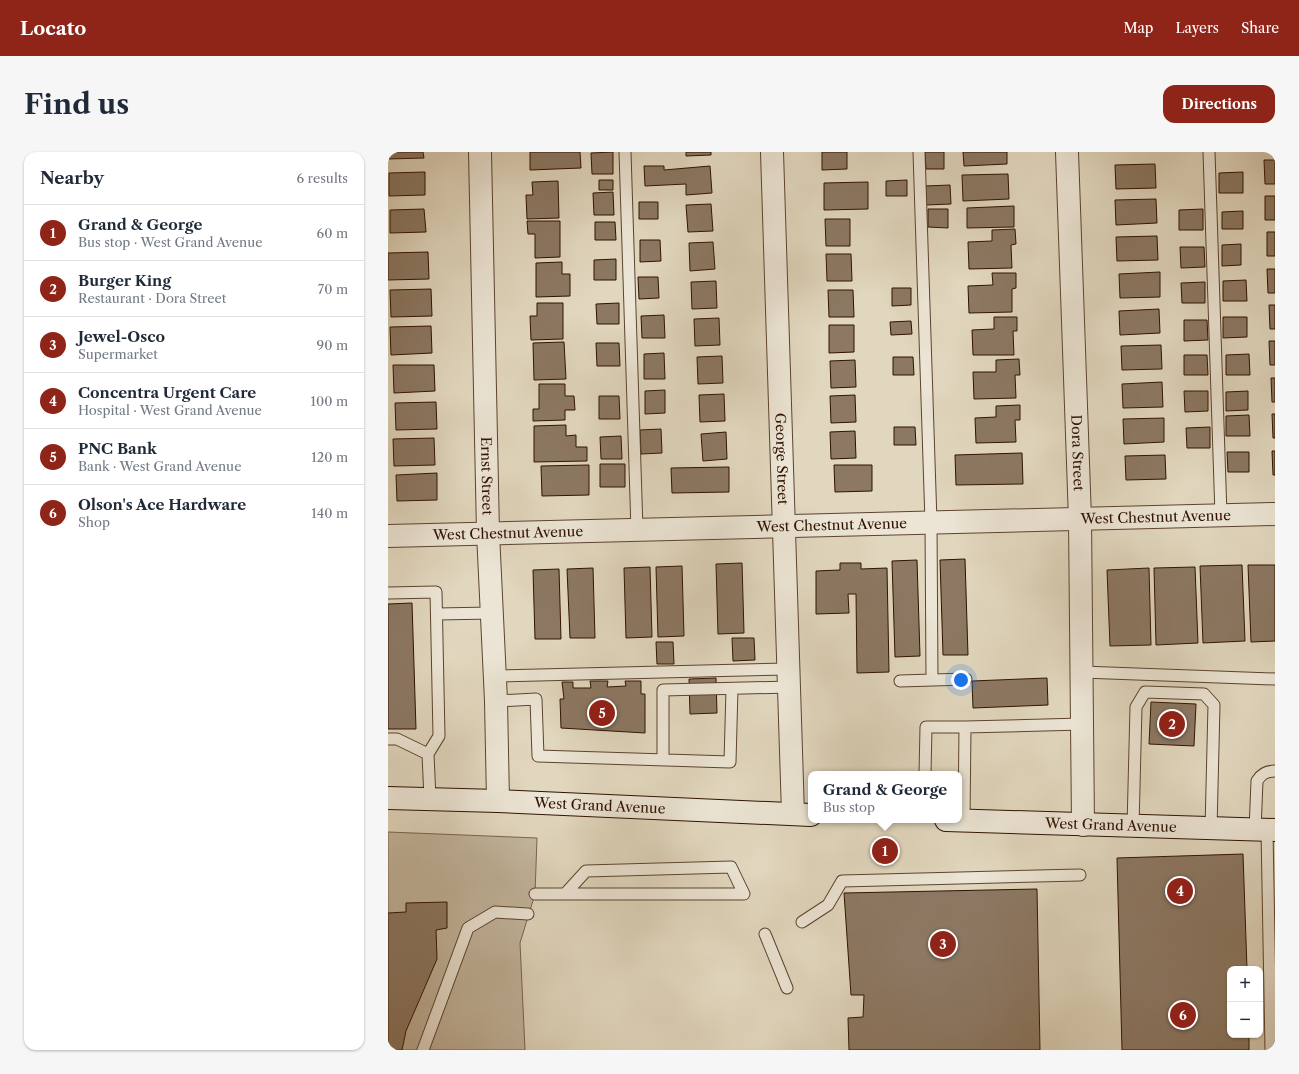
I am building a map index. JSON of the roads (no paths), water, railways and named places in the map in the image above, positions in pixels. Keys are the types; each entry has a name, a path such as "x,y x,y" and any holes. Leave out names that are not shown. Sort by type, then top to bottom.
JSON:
{"street":[{"name":"Ernst Street","path":"480,152 488,533 496,701 498,800"},
{"name":"George Street","path":"772,152 788,678 802,814"},
{"name":"Dora Street","path":"1067,152 1080,519 1083,825"},
{"name":"West Chestnut Avenue","path":"388,536 1275,514"},
{"name":"West Grand Avenue","path":"388,798 498,800 802,814"},
{"name":"West Grand Avenue","path":"962,820 1133,827 1266,830"}],"lane":[{"path":"625,152 637,530"},
{"path":"919,152 931,522 932,680"},
{"path":"1209,152 1221,515"},
{"path":"388,593 436,592 439,736 428,754 430,799"},
{"path":"437,614 492,613"},
{"path":"1082,672 1275,679"},
{"path":"495,676 788,678"},
{"path":"663,760 663,690 732,689 788,678"},
{"path":"900,681 966,679"},
{"path":"496,701 536,699 538,756 730,762 732,689"},
{"path":"1133,827 1136,707 1145,692 1204,694 1214,705 1211,829"},
{"path":"925,771 926,727 1082,724"},
{"path":"960,771 965,727"},
{"path":"388,739 397,740 428,754"},
{"path":"1272,1050 1271,878 1266,830 1257,781 1260,775 1269,771 1275,771"},
{"path":"535,894 565,894 744,894 731,867 586,871 565,894"},
{"path":"802,922 828,905 842,881 1080,875"},
{"path":"423,1050 468,928 495,912 528,914"},
{"path":"765,934 787,988"}],"place":[{"name":"PNC Bank","path":"602,713"},
{"name":"Burger King","path":"1172,724"},
{"name":"Grand & George","path":"885,851"},
{"name":"Concentra Urgent Care","path":"1180,891"},
{"name":"Jewel-Osco","path":"943,944"},
{"name":"Olson's Ace Hardware","path":"1183,1015"}]}
